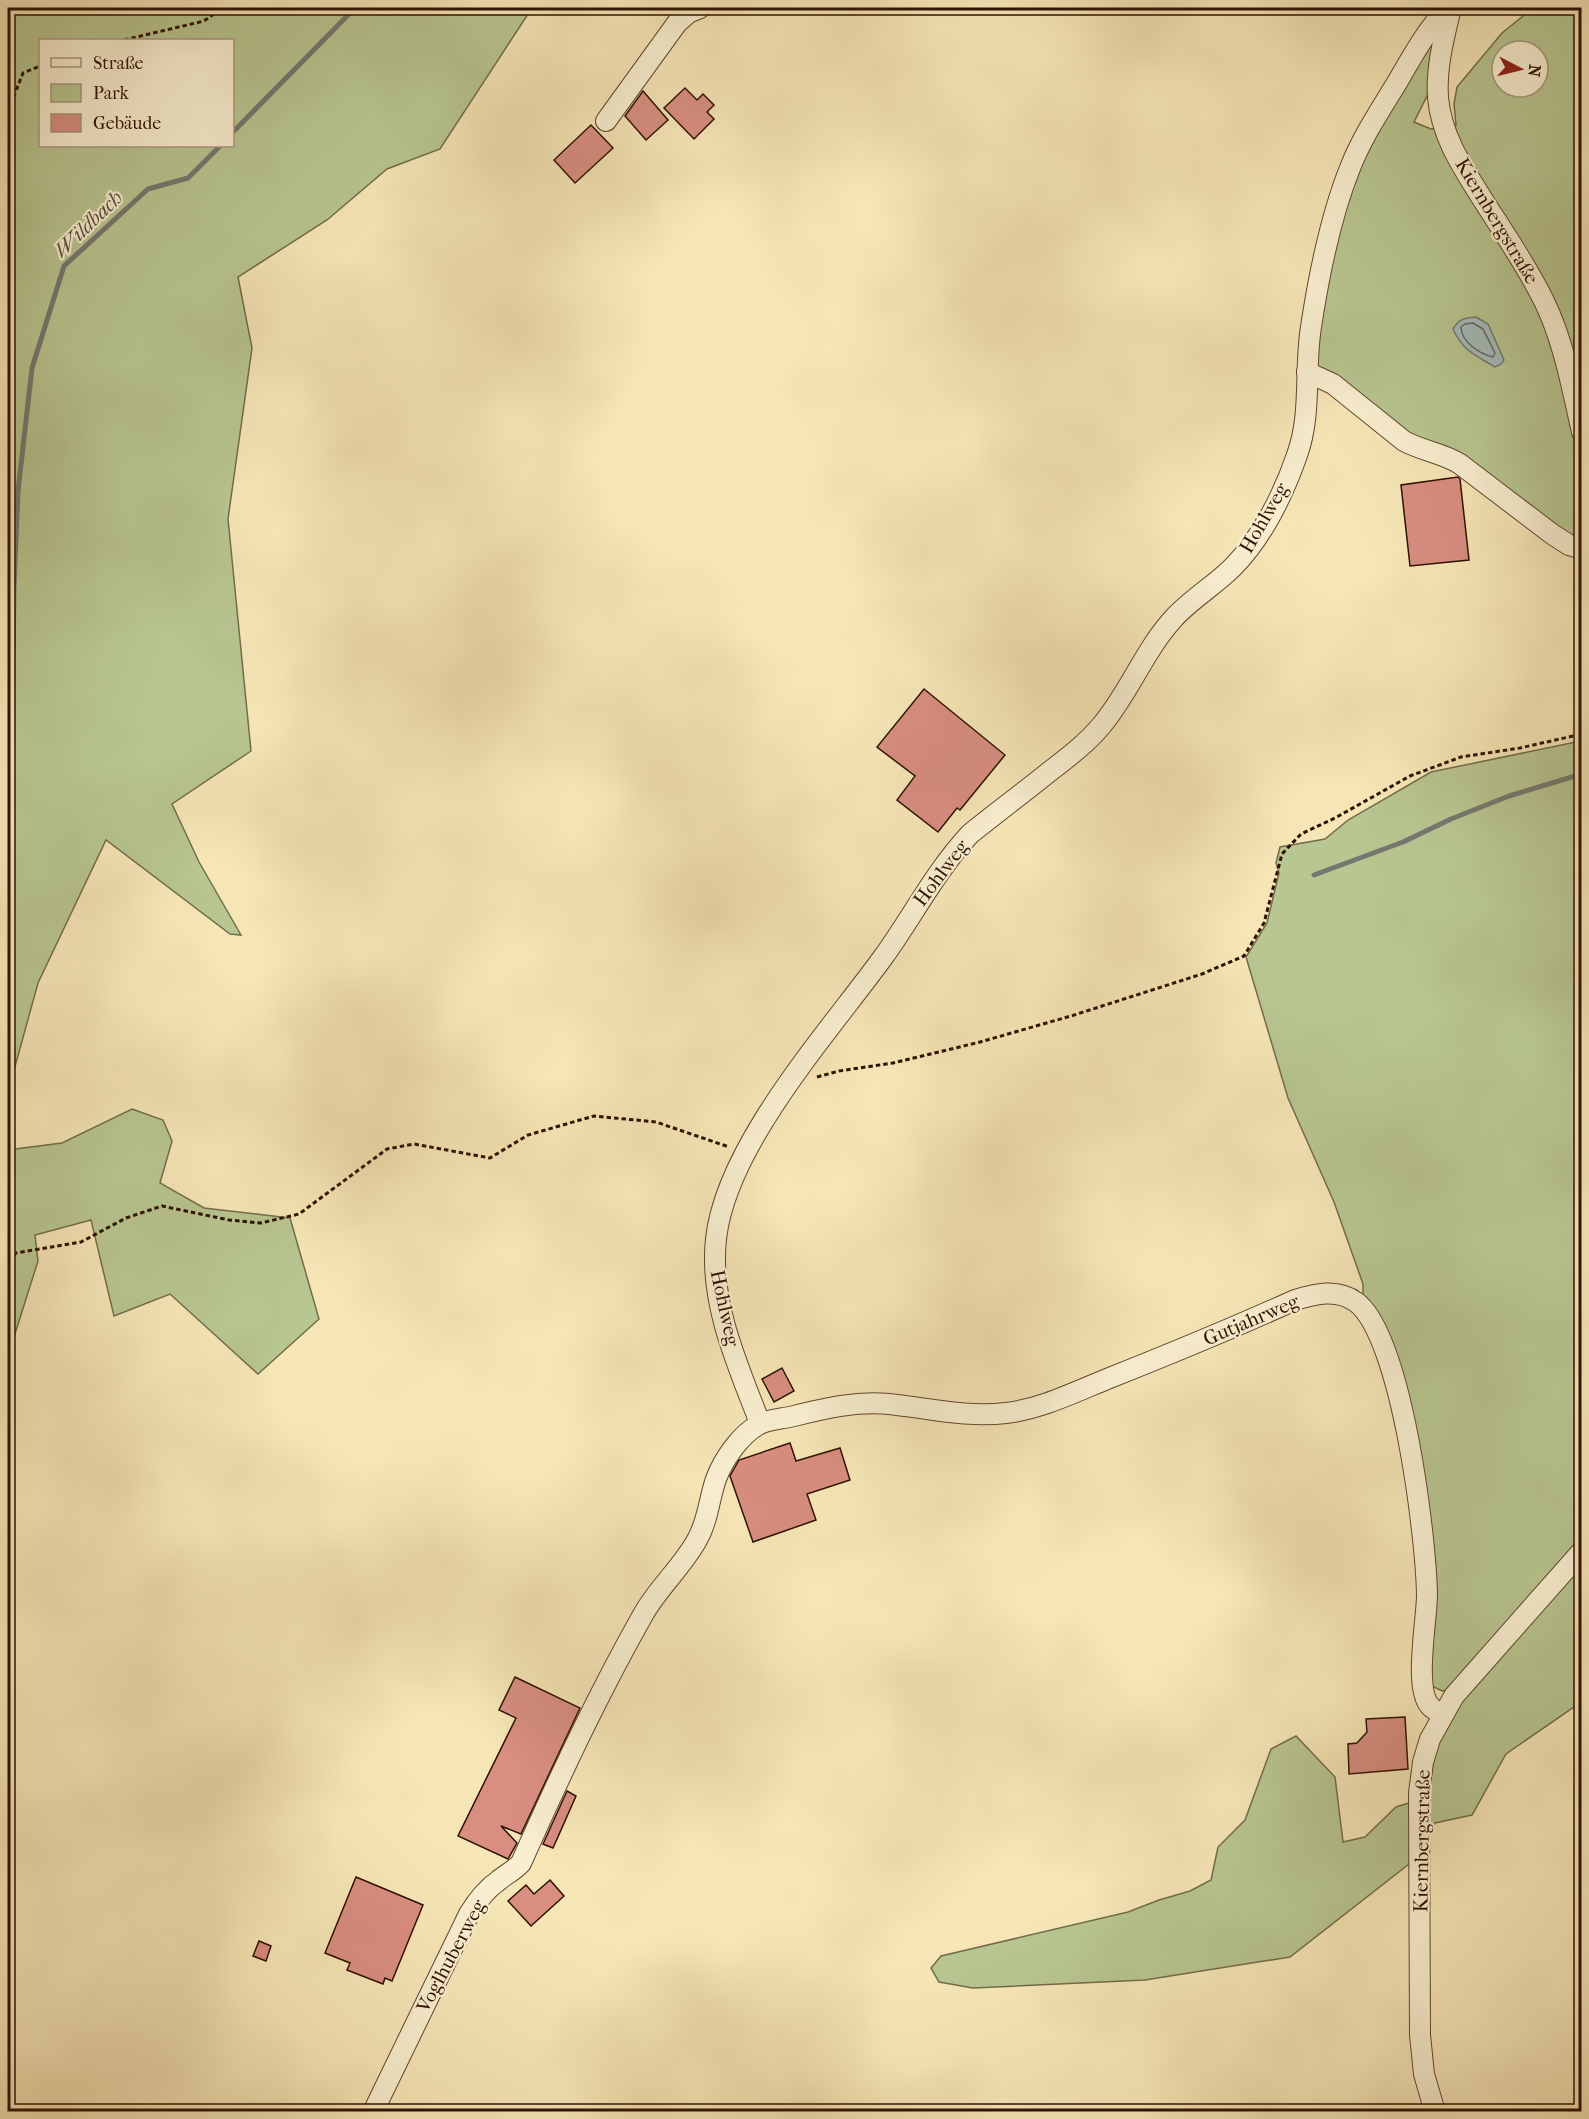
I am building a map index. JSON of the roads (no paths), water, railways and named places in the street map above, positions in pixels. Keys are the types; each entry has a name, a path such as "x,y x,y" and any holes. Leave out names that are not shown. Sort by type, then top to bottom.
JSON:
{"street":[{"path":"606,121 677,23 688,13 700,8"},
{"name":"Hohlweg","path":"760,1423 727,1332 715,1271 716,1239 722,1208 745,1153 817,1044 885,954 935,876 956,849 970,834 1079,748 1101,726 1174,618 1232,568 1249,550 1261,532 1284,488 1303,437 1307,408 1311,327 1323,262 1350,168 1361,143 1424,38 1436,20 1449,8"},
{"name":"Kiernbergstraße","path":"1449,8 1438,68 1438,98 1443,124 1450,144 1530,274 1545,304 1559,338 1581,432"},
{"path":"1307,372 1333,384 1404,441 1460,464 1552,534 1569,545 1581,549"},
{"name":"Gutjahrweg","path":"760,1423 828,1407 854,1404 887,1404 982,1414 1007,1413 1036,1407 1177,1351 1294,1300 1329,1293 1343,1295 1356,1301 1373,1324 1383,1345 1403,1409 1420,1524 1427,1594 1421,1674 1426,1701 1443,1714"},
{"name":"Voglhuberweg","path":"373,2112 469,1914 481,1896 521,1863 573,1747 645,1610 662,1585 684,1560 704,1527 717,1477 746,1433 760,1423"},
{"name":"Kiernbergstraße","path":"1435,2112 1424,2074 1420,2035 1419,1793 1423,1762 1430,1739 1454,1696 1581,1551"}],"water":[{"path":"1476,317 1488,324 1504,360 1495,367 1465,348 1453,329 1462,320"}],"waterway":[{"name":"Wildbach","path":"234,131 355,8"},
{"name":"Wildbach","path":"8,764 12,739 18,491 32,368 64,266 148,189 188,178 219,147"},
{"path":"1314,875 1403,842 1451,819 1509,796 1582,774"}]}
